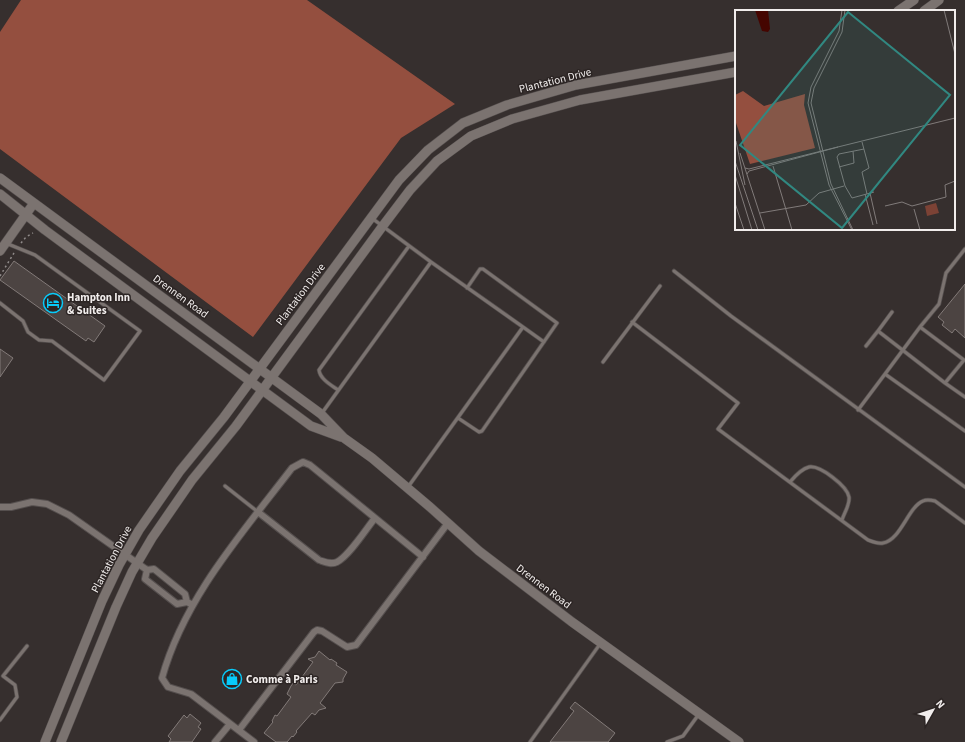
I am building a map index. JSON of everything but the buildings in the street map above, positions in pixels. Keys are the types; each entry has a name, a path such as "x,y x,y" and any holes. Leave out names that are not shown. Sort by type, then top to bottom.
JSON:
{"street":[{"path":"899,10 914,0"},
{"path":"925,10 940,0"},
{"name":"Plantation Drive","path":"45,742 102,601 139,530 180,471 224,417 399,180 428,150 463,123 507,104 576,85 735,56"},
{"path":"61,742 116,607 137,563 152,538 192,480 236,426 382,227 410,190 437,161 471,136 512,119 580,100 735,72"},
{"path":"473,119 481,132"},
{"name":"Drennen Road","path":"0,178 321,414 344,438 372,458 479,551 601,643 739,742"},
{"name":"Drennen Road","path":"0,194 26,215 312,426 344,438"},
{"path":"0,251 34,203"},
{"path":"250,741 239,730 191,694 168,687 162,678 190,604 292,468 303,462 310,465 423,557"},
{"path":"0,507 32,502 46,504 69,515 146,570"},
{"path":"258,512 319,560 327,564 336,563 344,557 375,518"},
{"path":"239,730 311,634 317,630 322,631 347,648 356,645 448,523"},
{"path":"146,570 154,568 185,594 190,604"},
{"path":"146,570 145,579 177,604 190,604"},
{"path":"162,592 170,582"},
{"path":"215,742 230,724"}],"lane":[{"path":"371,218 544,342"},
{"path":"0,303 23,321 28,332 39,340 52,341 104,380 140,331 34,255 6,243"},
{"path":"338,390 322,378 319,374 319,370 409,246"},
{"path":"858,410 939,304 946,273 965,249"},
{"path":"321,414 431,262"},
{"path":"458,418 481,432 557,323 484,269 480,270 467,288"},
{"path":"674,271 730,316 965,487"},
{"path":"603,362 660,286"},
{"path":"866,346 892,312"},
{"path":"632,322 738,403 718,429 868,540 876,543 883,543 891,540 916,507 923,501 935,501 965,523"},
{"path":"407,488 523,327"},
{"path":"920,327 964,360 946,383"},
{"path":"878,331 965,397"},
{"path":"885,374 965,431"},
{"path":"790,482 802,470 808,467 815,467 842,485 846,490 849,501 842,520"},
{"path":"225,486 258,512"},
{"path":"530,742 601,643"},
{"path":"0,720 17,697 14,685 3,676 27,646"},
{"path":"667,742 683,736 699,714"}],"shaded area":[{"path":"21,0 307,0 455,104 401,138 253,337 0,149 0,32"}],"place":[{"name":"Hampton Inn & Suites","path":"53,303"},
{"name":"Comme à Paris","path":"232,679"}]}
